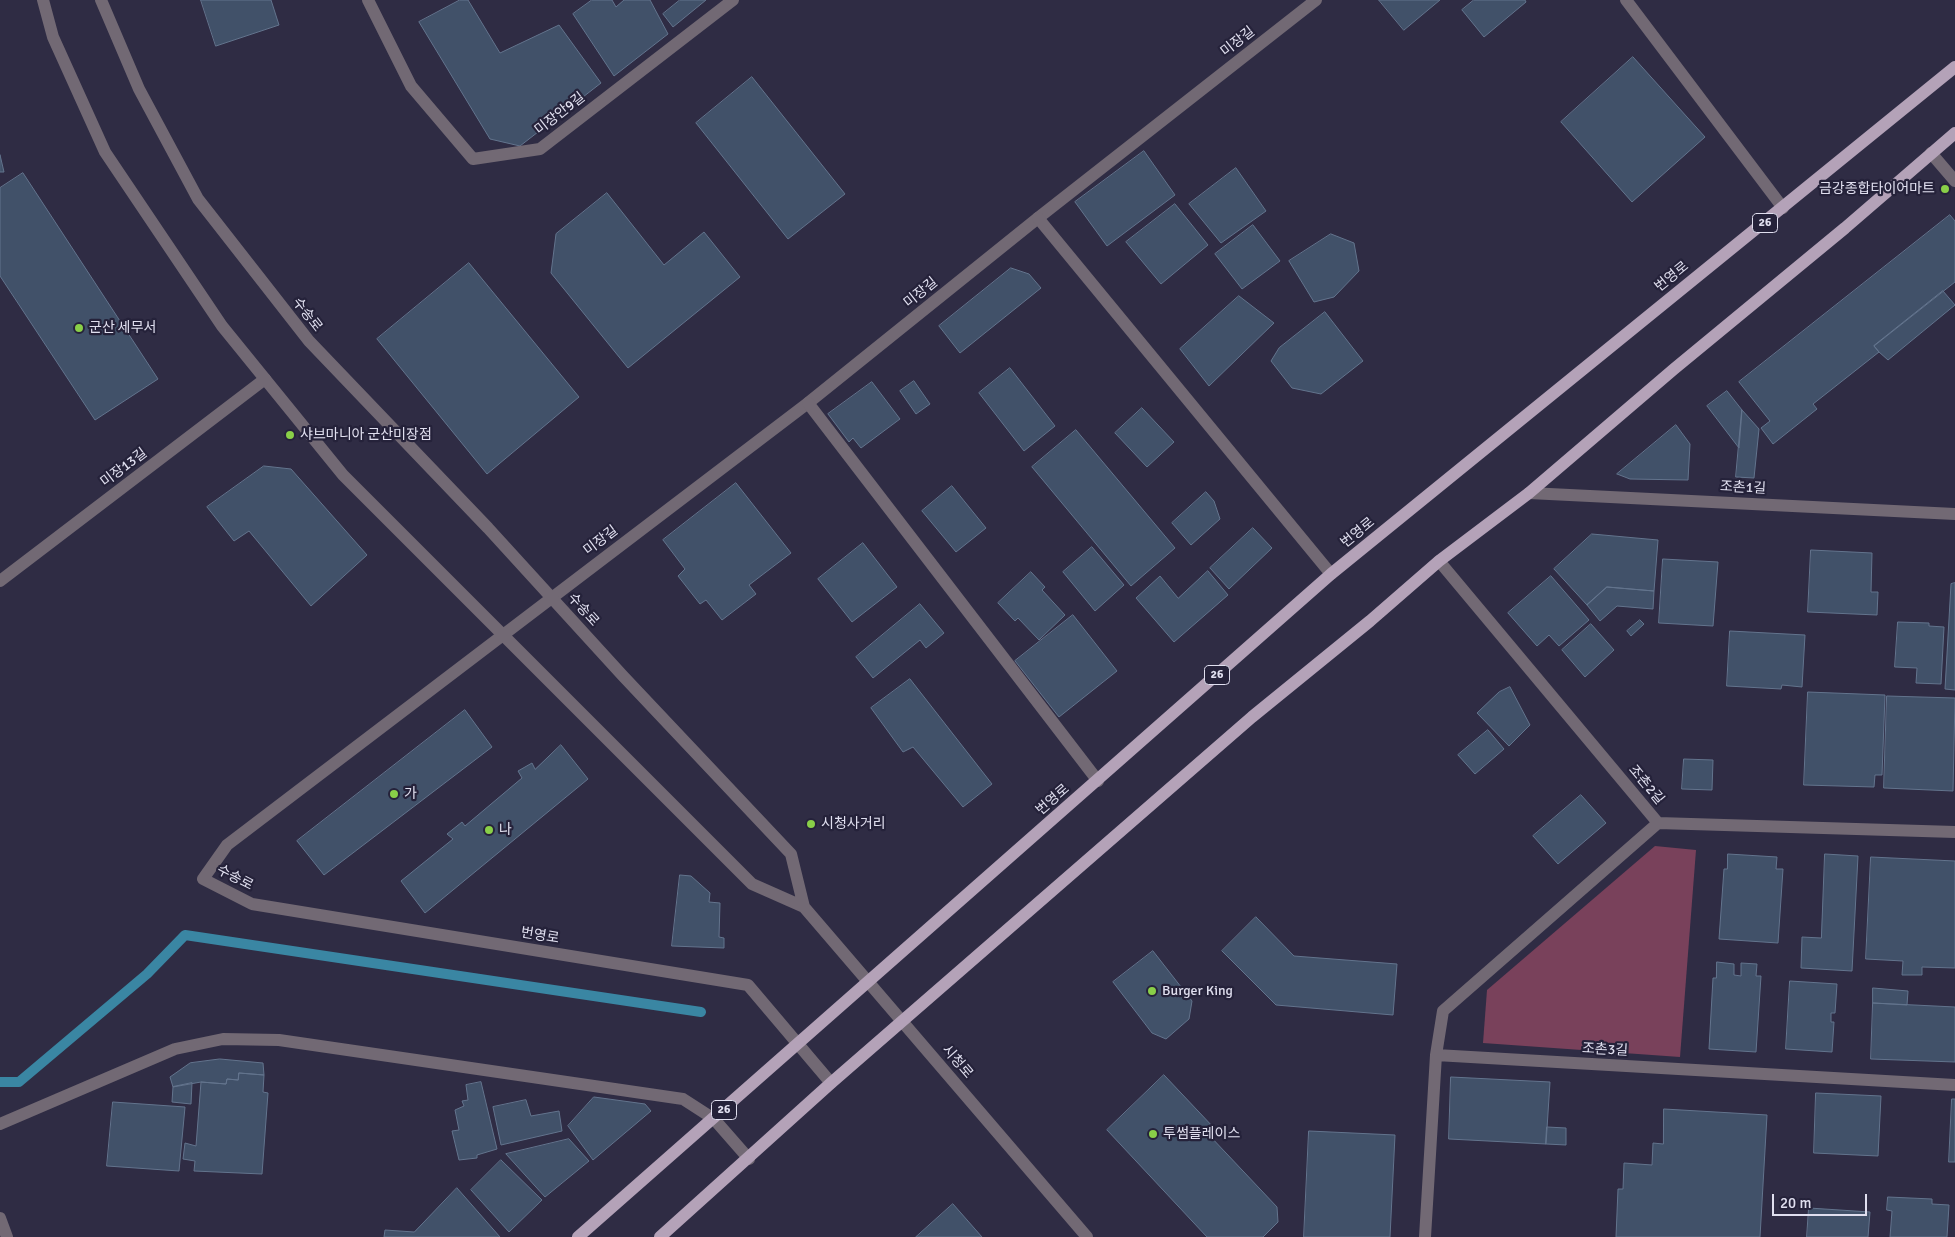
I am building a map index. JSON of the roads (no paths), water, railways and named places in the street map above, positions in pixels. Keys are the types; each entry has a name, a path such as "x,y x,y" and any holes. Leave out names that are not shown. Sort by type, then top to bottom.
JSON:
{"main road":[{"name":"번영로","path":"578,1237 1098,781 1330,574 1955,67"},
{"path":"660,1237 749,1159 831,1083 1252,717 1439,561 1530,492 1955,133"}],"street":[{"path":"43,0 53,37 105,152 222,326 343,475 752,884 804,907"},
{"name":"수송로","path":"101,0 139,89 198,199 309,341 488,528 791,854 804,907"},
{"name":"미장안9길","path":"368,0 411,86 473,159 540,149 733,0"},
{"name":"미장길","path":"541,606 808,403 1038,218 1316,0"},
{"path":"1626,0 1782,208"},
{"path":"1931,153 1955,181"},
{"path":"1038,218 1330,574"},
{"name":"미장13길","path":"0,581 266,379"},
{"path":"808,403 1098,781"},
{"name":"조촌1길","path":"1530,492 1955,514"},
{"name":"조촌2길","path":"1439,561 1658,823 1955,832"},
{"name":"수송로","path":"252,904 203,879 227,845 541,606"},
{"path":"1425,1237 1436,1055 1443,1011 1658,823"},
{"name":"번영로","path":"252,904 748,985 831,1083"},
{"name":"시청로","path":"804,907 1087,1237"},
{"path":"0,1124 175,1049 222,1038 279,1040 659,1094 682,1099 714,1119 749,1159"},
{"name":"조촌3길","path":"1436,1055 1955,1086"},
{"path":"0,1218 7,1237"}],"waterway":[{"path":"0,1082 19,1082 147,974 185,935 701,1012"}],"place":[{"name":"금강종합타이어마트","path":"1945,189"},
{"name":"군산 세무서","path":"79,328"},
{"name":"샤브마니아 군산미장점","path":"290,435"},
{"name":"가","path":"394,794"},
{"name":"시청사거리","path":"811,824"},
{"name":"나","path":"489,830"},
{"name":"Burger King","path":"1152,991"},
{"name":"투썸플레이스","path":"1153,1134"}]}
